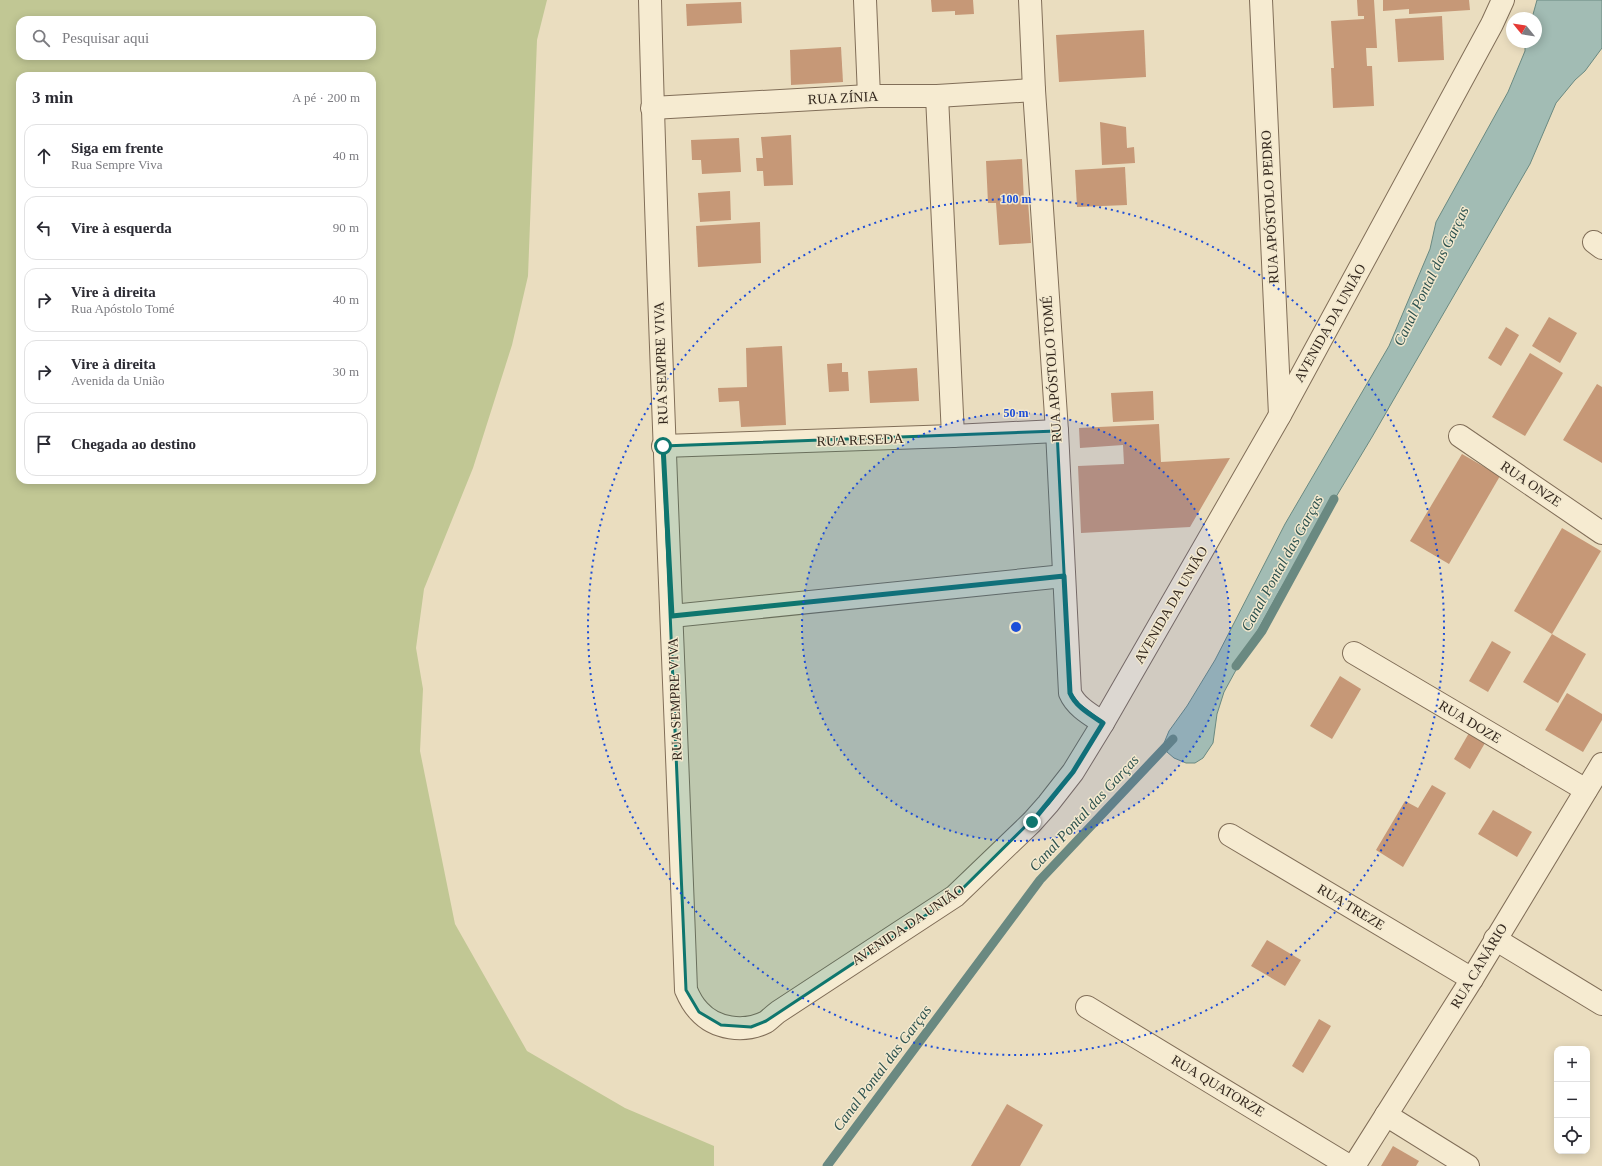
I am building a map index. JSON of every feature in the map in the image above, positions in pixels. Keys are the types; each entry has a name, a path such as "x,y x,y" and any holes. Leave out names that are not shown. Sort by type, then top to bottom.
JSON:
{"street":[{"name":"RUA SEMPRE VIVA","path":"650,0 663,446 672,616 686,990"},
{"path":"865,0 869,96"},
{"name":"RUA APÓSTOLO TOMÉ","path":"1030,0 1070,693 1073,700 1103,723"},
{"name":"RUA APÓSTOLO PEDRO","path":"1261,0 1280,415"},
{"path":"1491,0 1492,24"},
{"name":"AVENIDA DA UNIÃO","path":"686,990 691,1001 699,1012 709,1020 721,1025 736,1028 751,1027 766,1021 955,896 1032,822 1048,804 1073,772 1103,723 1280,415 1492,24 1503,0"},
{"name":"RUA ZÍNIA","path":"652,108 869,96 937,96 1034,90"},
{"path":"937,96 953,436"},
{"name":"RUA RESEDA","path":"663,446 1056,431"},
{"name":"RUA ONZE","path":"1460,436 1602,533"},
{"path":"672,616 1064,576"},
{"name":"RUA DOZE","path":"1354,653 1586,790"},
{"name":"RUA CANÁRIO","path":"1354,1166 1472,979 1602,764"},
{"name":"RUA TREZE","path":"1230,836 1472,979"},
{"path":"1495,939 1602,1004"},
{"name":"RUA QUATORZE","path":"1087,1007 1349,1166"},
{"path":"1386,1115 1468,1166"}],"highlighted area":[{"path":"1057,431 1070,693 1078,704 1103,723 1073,772 1048,804 955,896 766,1021 751,1027 721,1025 699,1012 686,990 663,446"}],"green space":[{"path":"0,0 547,0 537,40 528,276 512,345 473,468 424,589 416,648 423,689 420,751 455,924 527,1051 625,1108 714,1146 714,1166 0,1166"}],"water":[{"path":"1537,0 1602,0 1602,48 1585,71 1575,80 1556,103 1530,164 1372,437 1277,595 1224,692 1217,714 1213,743 1203,758 1195,763 1186,763 1174,758 1167,752 1164,743 1169,731 1187,706 1215,660 1285,524 1389,346 1430,249 1436,222 1508,92 1525,48 1542,48 1542,12 1534,12"}],"building":[{"path":"931,0 973,0 974,14 955,15 955,11 932,12"},
{"path":"1357,0 1374,0 1377,48 1366,48 1367,66 1372,66 1374,106 1333,108 1331,68 1334,68 1331,21 1364,19 1364,16 1358,16"},
{"path":"1383,0 1469,0 1470,10 1409,14 1409,9 1383,11"},
{"path":"741,2 742,23 687,26 686,4"},
{"path":"1442,16 1444,60 1398,62 1395,19"},
{"path":"1144,30 1146,77 1059,82 1056,35"},
{"path":"841,47 843,82 791,85 790,50"},
{"path":"1100,122 1126,127 1127,148 1134,147 1135,163 1102,165"},
{"path":"791,135 793,185 764,186 763,171 757,171 756,158 763,158 761,137"},
{"path":"739,138 741,172 702,174 701,160 692,160 691,140"},
{"path":"1022,159 1024,202 1028,201 1031,243 999,245 996,203 988,203 986,161"},
{"path":"1125,167 1127,205 1077,207 1075,170"},
{"path":"730,191 731,220 700,222 698,193"},
{"path":"760,222 761,263 698,267 696,226"},
{"path":"1549,317 1577,333 1560,363 1532,346"},
{"path":"1506,327 1519,335 1501,366 1488,358"},
{"path":"782,346 786,425 741,427 739,401 719,402 718,388 747,387 746,348"},
{"path":"1530,353 1563,373 1525,436 1492,417"},
{"path":"842,363 842,372 848,372 849,391 829,392 827,364"},
{"path":"917,368 919,401 870,403 868,371"},
{"path":"1597,384 1602,387 1602,463 1563,440"},
{"path":"1153,391 1154,420 1113,422 1111,393"},
{"path":"1159,424 1161,462 1230,458 1190,527 1081,533 1078,466 1124,464 1123,445 1080,448 1079,428"},
{"path":"1462,454 1500,476 1449,564 1410,541"},
{"path":"1562,528 1601,551 1552,634 1514,611"},
{"path":"1552,634 1586,654 1558,703 1523,682"},
{"path":"1492,641 1511,652 1488,692 1469,681"},
{"path":"1340,676 1361,689 1332,739 1310,726"},
{"path":"1567,693 1602,714 1602,720 1583,752 1545,730"},
{"path":"1473,726 1489,736 1470,769 1454,759"},
{"path":"1432,785 1446,793 1403,867 1376,850 1405,801 1418,808"},
{"path":"1493,810 1532,832 1517,857 1478,834"},
{"path":"1267,940 1301,960 1285,986 1251,966"},
{"path":"1319,1019 1331,1026 1303,1073 1292,1066"},
{"path":"1007,1104 1043,1125 1020,1166 971,1166"},
{"path":"1393,1146 1419,1161 1416,1166 1381,1166"}],"waterway":[{"name":"Canal Pontal das Garças","path":"1236,666 1262,631 1334,499"},
{"name":"Canal Pontal das Garças","path":"827,1166 1040,880 1173,739"}],"route":[{"path":"663,446 672,616 1064,576 1070,693 1073,700 1103,723 1073,772 1032,822"}]}
